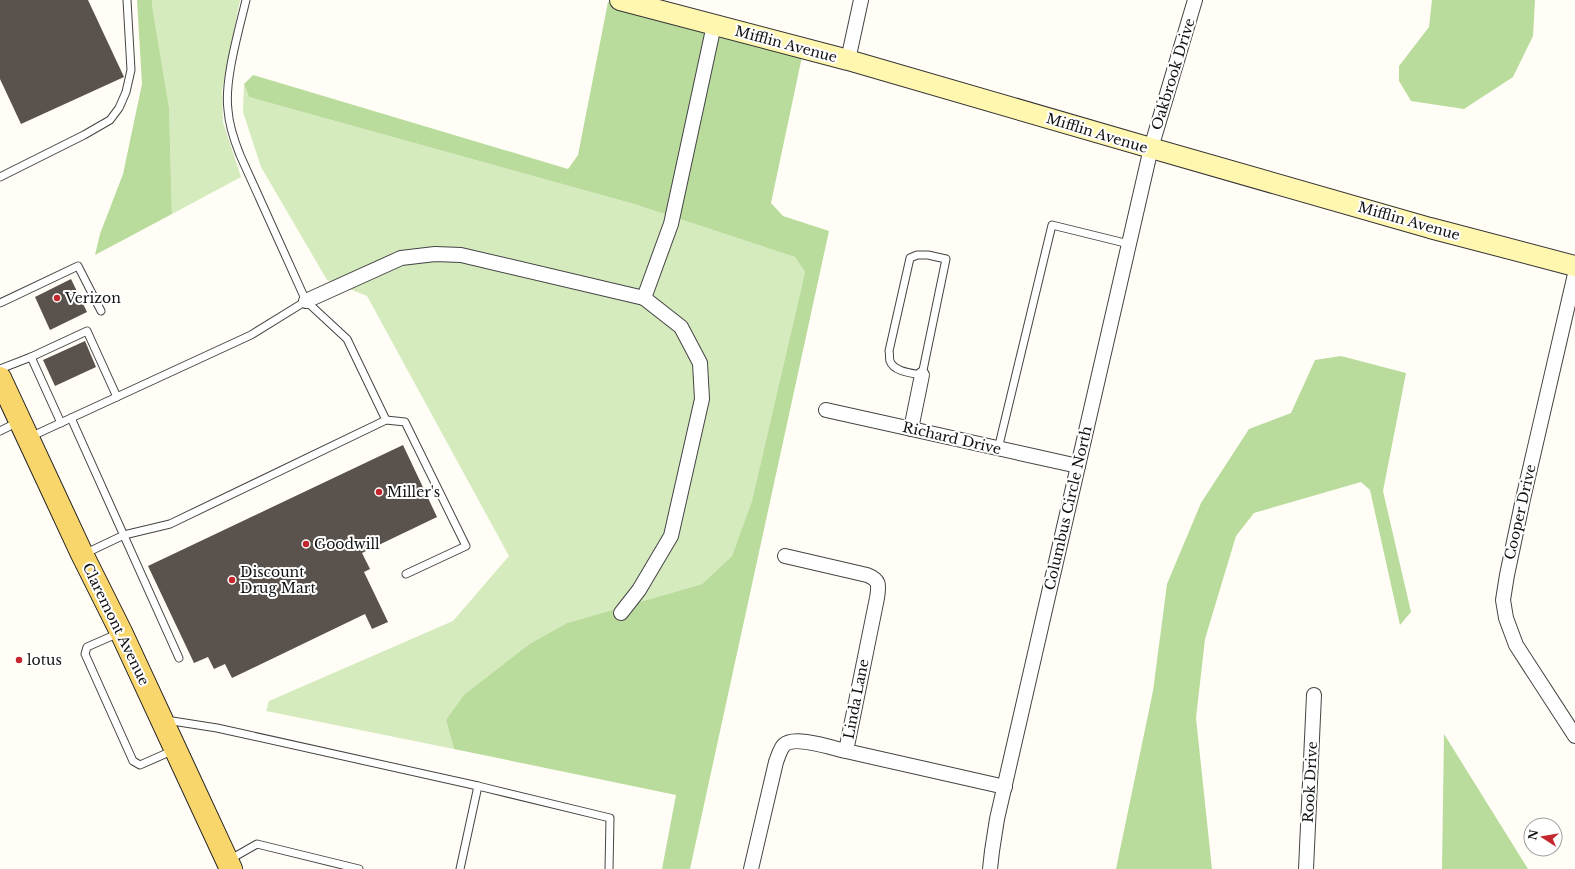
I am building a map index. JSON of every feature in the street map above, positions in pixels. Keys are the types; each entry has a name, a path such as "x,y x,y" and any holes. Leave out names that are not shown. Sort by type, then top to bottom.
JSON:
{"main road":[{"name":"Claremont Avenue","path":"0,378 230,865"}],"street":[{"name":"Mifflin Avenue","path":"620,0 848,60 1423,226 1575,266"},
{"path":"848,60 861,0"},
{"name":"Oakbrook Drive","path":"1151,148 1195,0"},
{"path":"644,298 671,224 714,25"},
{"name":"Columbus Circle North","path":"990,869 992,851 1005,787 1151,148"},
{"path":"306,301 401,258 435,254 461,255 644,298 681,327 700,362 702,399 671,536 639,590 621,613"},
{"name":"Cooper Drive","path":"1575,274 1522,506 1503,600 1506,618 1516,645 1575,736"},
{"path":"911,430 922,375"},
{"name":"Richard Drive","path":"826,410 1078,466"},
{"name":"Linda Lane","path":"786,556 867,575 873,577 878,584 877,598 846,751 1005,787"},
{"name":"Rook Drive","path":"1306,869 1314,695"},
{"path":"751,869 776,762 782,746 787,742 798,741 846,751"}],"lane":[{"path":"0,177 84,135 110,120 119,108 126,92 131,70 127,0"},
{"path":"246,0 230,70 227,108 231,131 240,155 299,282 306,301 347,339 386,420"},
{"path":"998,449 1052,225 1129,244"},
{"path":"917,255 946,259 922,375 901,371 894,367 890,361 889,351 910,258 917,255"},
{"path":"0,302 78,266 101,311"},
{"path":"0,431 61,423 251,335 306,301"},
{"path":"0,369 31,357 87,331 117,397"},
{"path":"31,357 61,423"},
{"path":"71,418 179,658"},
{"path":"82,554 124,535 170,524 386,420 404,422 466,546 406,574"},
{"path":"121,632 87,647 85,654 133,761 140,765 176,750"},
{"path":"162,720 217,728 478,786 610,818 609,869"},
{"path":"460,869 478,786"},
{"path":"230,865 257,844 359,869"}],"green space":[{"path":"137,0 152,0 169,107 172,214 95,255 100,234 123,174 142,84"},
{"path":"152,0 240,0 222,91 223,122 241,177 172,214 169,107"},
{"path":"1432,0 1535,0 1533,36 1513,77 1464,109 1411,101 1399,81 1399,66 1429,27"},
{"path":"608,2 803,52 771,203 783,216 829,231 690,869 662,869 676,795 454,749 446,720 464,695 531,643 567,623 702,584 732,556 752,501 805,272 795,257 634,204 249,97 244,84 253,75 568,169 578,155"},
{"path":"244,84 249,97 634,204 795,257 805,272 752,502 732,556 702,584 567,623 531,643 446,720 454,749 266,711 269,701 453,621 509,556 367,296 327,280 261,167 243,112"},
{"path":"1341,356 1406,373 1383,491 1411,612 1400,625 1370,490 1361,482 1254,513 1236,536 1205,639 1196,718 1212,869 1116,869 1153,691 1167,584 1201,503 1249,429 1291,413 1315,360"},
{"path":"1444,734 1528,869 1442,869"}],"building":[{"path":"0,0 88,0 124,77 21,124 0,79"},
{"path":"71,279 87,312 50,330 35,297"},
{"path":"85,341 96,367 55,386 43,360"},
{"path":"403,445 437,517 362,553 370,569 364,572 388,622 372,629 365,614 232,678 225,664 214,669 208,657 194,663 148,566"}],"place":[{"name":"Verizon","path":"57,298"},
{"name":"Miller's","path":"379,492"},
{"name":"Goodwill","path":"306,544"},
{"name":"Discount Drug Mart","path":"232,580"},
{"name":"lotus","path":"19,660"}]}
